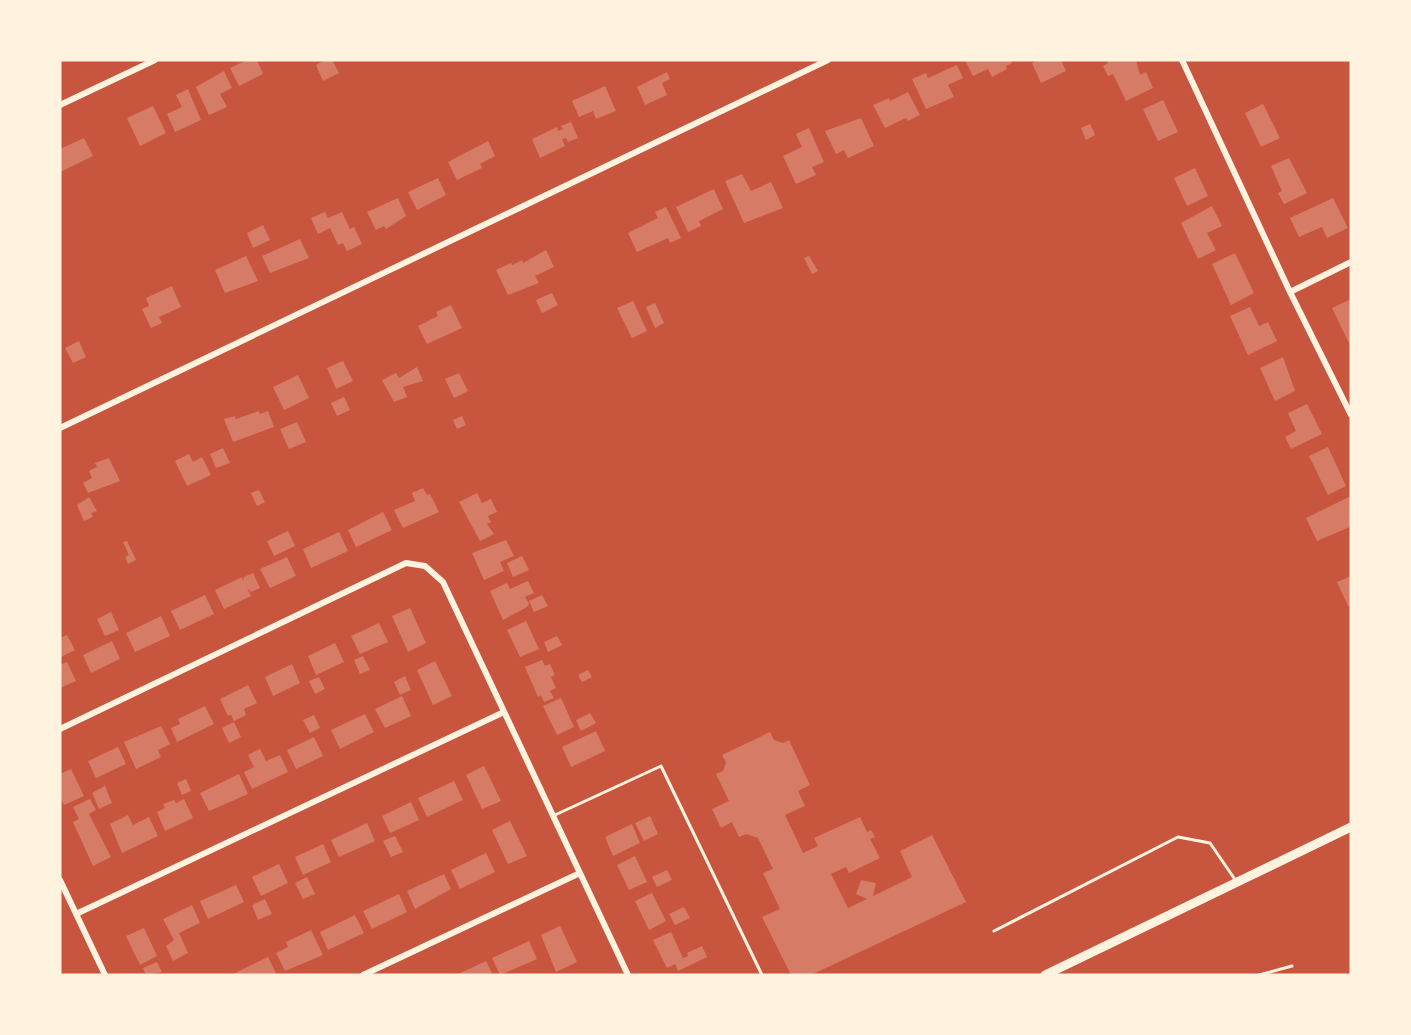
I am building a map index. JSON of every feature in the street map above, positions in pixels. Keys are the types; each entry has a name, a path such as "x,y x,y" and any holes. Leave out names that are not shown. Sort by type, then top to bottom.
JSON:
{"main road":[{"path":"1045,975 1351,827"}],"street":[{"path":"60,105 155,60"},
{"path":"60,428 828,60"},
{"path":"1182,60 1290,292 1351,416"},
{"path":"1290,292 1351,262"},
{"path":"60,729 406,564 425,566 443,582 628,975"},
{"path":"76,914 504,712"},
{"path":"363,975 580,873"},
{"path":"60,880 105,975"}],"lane":[{"path":"553,816 661,765 762,975"},
{"path":"994,931 1178,837 1210,843 1237,883"},
{"path":"1259,975 1292,966"}],"building":[{"path":"247,60 257,60 263,74 239,86 230,68"},
{"path":"325,60 332,60 339,73 323,81 316,65"},
{"path":"965,60 1011,60 1012,63 1006,66 1007,69 992,77 988,69 973,76"},
{"path":"1038,60 1061,60 1066,71 1041,83 1032,63"},
{"path":"1107,60 1136,60 1140,75 1146,72 1153,88 1126,101 1113,74 1108,76 1103,66 1108,63"},
{"path":"957,65 963,78 948,85 954,97 926,109 912,79 926,73 928,78"},
{"path":"224,71 232,88 220,94 227,107 209,115 196,87"},
{"path":"667,72 670,79 662,83 667,95 645,105 637,87"},
{"path":"605,86 616,111 596,119 593,111 579,117 572,101"},
{"path":"188,89 201,120 175,132 167,114 182,107 176,95"},
{"path":"908,92 920,115 908,121 906,118 885,128 873,105 889,98 890,101"},
{"path":"1163,100 1178,132 1158,141 1143,109"},
{"path":"1263,104 1280,138 1261,147 1245,113"},
{"path":"153,106 166,133 140,146 127,118"},
{"path":"861,118 874,146 848,158 844,150 836,154 825,131"},
{"path":"571,122 578,138 568,142 566,138 562,139 565,146 540,158 532,139 557,127 558,131 563,129 561,126"},
{"path":"1090,124 1095,135 1086,140 1081,128"},
{"path":"809,128 824,162 812,167 816,175 796,184 783,156 802,147 796,134"},
{"path":"84,138 93,156 60,172 60,149"},
{"path":"488,141 495,156 480,164 482,168 457,180 448,162"},
{"path":"1289,158 1307,193 1284,204 1278,193 1282,191 1271,166"},
{"path":"1195,168 1208,196 1187,206 1174,178"},
{"path":"742,174 751,191 771,182 783,208 744,223 725,181"},
{"path":"438,178 446,195 417,210 408,192"},
{"path":"714,189 723,209 699,221 701,226 688,232 676,207"},
{"path":"398,198 406,216 386,229 384,226 376,230 367,212"},
{"path":"1333,198 1348,228 1327,238 1322,227 1299,237 1290,218"},
{"path":"1212,206 1222,226 1207,233 1216,250 1198,259 1181,223"},
{"path":"666,207 681,238 670,243 668,238 637,252 628,233 658,218 655,212"},
{"path":"325,212 328,218 342,212 350,229 354,227 362,244 347,251 343,243 338,245 330,228 318,234 311,218"},
{"path":"263,225 270,240 253,248 247,233"},
{"path":"300,239 309,258 270,273 262,256"},
{"path":"546,250 554,267 535,276 539,283 508,295 496,270 522,260 523,263"},
{"path":"1235,253 1254,293 1231,305 1212,264"},
{"path":"246,256 258,281 225,293 215,270"},
{"path":"809,256 818,271 812,274 804,258"},
{"path":"172,286 181,307 159,317 162,323 151,328 142,309 149,306 146,298"},
{"path":"552,293 558,305 542,313 536,300"},
{"path":"1351,299 1351,347 1332,308"},
{"path":"633,301 647,331 632,338 617,308"},
{"path":"655,303 664,323 655,328 646,307"},
{"path":"451,305 462,328 427,344 418,326 438,316 436,312"},
{"path":"1250,307 1259,326 1268,322 1277,341 1248,355 1230,316"},
{"path":"79,341 86,357 73,363 65,348"},
{"path":"1283,357 1295,391 1275,401 1260,368"},
{"path":"343,361 353,381 336,389 327,368"},
{"path":"417,367 423,381 403,387 407,397 394,402 382,380 396,373 399,378"},
{"path":"459,373 468,391 454,398 445,379"},
{"path":"298,375 309,398 284,410 273,387"},
{"path":"344,397 350,410 337,416 331,403"},
{"path":"1307,404 1322,434 1291,449 1285,437 1296,431 1288,413"},
{"path":"259,411 260,414 268,411 274,427 233,442 224,419 235,416 236,419"},
{"path":"462,416 466,425 457,429 453,420"},
{"path":"297,422 306,442 289,449 280,429"},
{"path":"1328,447 1346,486 1328,495 1309,456"},
{"path":"223,448 230,463 216,468 210,454"},
{"path":"189,454 193,462 202,457 211,475 187,486 175,461"},
{"path":"109,458 120,481 88,493 83,483 92,478 89,471 97,467 95,463"},
{"path":"423,488 427,495 430,494 439,512 403,528 394,510 415,501 412,493"},
{"path":"259,490 265,502 257,506 251,493"},
{"path":"477,493 482,503 491,499 497,512 488,516 491,522 487,524 494,534 480,541 459,502"},
{"path":"1351,496 1350,527 1317,541 1306,518"},
{"path":"89,497 97,511 91,513 93,517 84,521 77,505"},
{"path":"383,512 392,530 356,547 348,530"},
{"path":"288,531 295,546 274,556 267,541"},
{"path":"339,532 348,551 311,568 303,549"},
{"path":"506,540 514,556 500,562 504,571 484,580 472,553"},
{"path":"127,541 136,560 128,564 125,557 129,555 123,542"},
{"path":"522,556 529,570 513,577 507,563"},
{"path":"287,557 296,576 270,588 260,569"},
{"path":"253,573 260,588 251,592 247,588 251,596 224,609 215,590 242,577 243,581 244,577"},
{"path":"1351,576 1351,605 1348,606 1337,582"},
{"path":"528,581 534,593 525,597 529,604 503,620 490,591 507,583 510,589"},
{"path":"205,595 214,614 180,630 171,611"},
{"path":"542,595 548,606 534,612 529,601"},
{"path":"410,608 426,643 408,652 392,616"},
{"path":"111,612 119,630 105,636 97,619"},
{"path":"161,616 170,636 135,652 126,633"},
{"path":"526,621 539,649 520,657 507,630"},
{"path":"379,623 388,642 360,654 351,636"},
{"path":"67,635 75,650 61,657 60,638"},
{"path":"557,636 562,645 548,652 544,642"},
{"path":"112,641 120,659 91,673 83,655"},
{"path":"335,643 344,662 316,675 308,656"},
{"path":"363,656 370,670 360,674 354,660"},
{"path":"542,660 545,666 550,664 555,675 551,677 556,688 550,691 554,698 544,702 541,695 538,697 525,667"},
{"path":"435,661 452,696 433,705 417,670"},
{"path":"67,662 76,681 60,688 60,665"},
{"path":"292,664 300,683 273,696 265,677"},
{"path":"588,670 592,677 582,682 578,675"},
{"path":"405,676 411,690 400,695 394,682"},
{"path":"319,677 325,689 315,694 309,681"},
{"path":"248,685 257,703 244,709 246,715 234,721 231,715 228,716 220,699"},
{"path":"402,696 411,716 385,728 375,709"},
{"path":"561,698 574,727 557,735 543,706"},
{"path":"205,706 214,724 177,742 171,728 180,724 178,719"},
{"path":"590,713 596,723 581,731 576,720"},
{"path":"365,714 374,732 340,749 331,730"},
{"path":"314,715 320,728 310,733 303,720"},
{"path":"234,722 241,737 229,743 222,728"},
{"path":"161,726 170,744 158,750 161,757 136,769 124,742"},
{"path":"596,731 605,751 571,767 562,747"},
{"path":"770,732 774,740 783,743 789,740 810,785 798,791 805,806 785,815 803,853 818,846 814,838 860,817 867,832 871,830 875,837 870,839 880,858 849,873 846,867 831,874 848,908 867,899 856,894 861,880 876,883 873,896 912,877 900,851 932,835 966,902 811,975 791,975 762,917 780,909 763,873 773,869 758,838 746,834 739,837 732,822 721,828 712,809 729,801 716,774 723,771 726,762 722,755"},
{"path":"314,737 323,756 296,769 287,750"},
{"path":"118,747 126,764 96,778 88,761"},
{"path":"260,749 266,761 280,755 288,772 252,789 244,772 254,767 248,755"},
{"path":"484,766 501,801 482,809 466,775"},
{"path":"71,769 84,796 64,805 60,797 60,774"},
{"path":"239,774 248,794 209,811 200,793"},
{"path":"186,779 191,791 182,795 177,783"},
{"path":"454,781 463,800 427,817 418,798"},
{"path":"105,786 112,803 99,809 92,793"},
{"path":"90,799 96,810 89,814 111,857 93,866 73,822 79,819 73,807"},
{"path":"184,799 193,818 165,831 157,812 165,808 163,804 174,800 176,803"},
{"path":"411,802 419,820 390,833 382,816"},
{"path":"128,815 133,825 149,817 158,836 122,853 110,824"},
{"path":"650,816 658,834 644,841 635,823"},
{"path":"510,821 527,856 508,864 492,830"},
{"path":"367,823 375,841 339,857 331,840"},
{"path":"632,824 640,843 613,856 605,837"},
{"path":"395,836 403,852 391,857 383,841"},
{"path":"323,844 331,862 303,875 295,857"},
{"path":"486,853 495,872 460,889 451,870"},
{"path":"635,856 647,882 629,890 617,865"},
{"path":"279,864 288,883 261,896 252,877"},
{"path":"667,870 672,880 657,887 652,877"},
{"path":"444,874 451,889 415,909 407,891"},
{"path":"307,877 315,894 303,899 295,883"},
{"path":"236,885 244,902 208,919 200,901"},
{"path":"652,893 666,921 649,930 635,901"},
{"path":"399,894 407,912 372,929 363,911"},
{"path":"265,899 272,914 258,920 252,905"},
{"path":"192,905 200,923 179,933 188,953 173,961 166,946 174,940 163,919"},
{"path":"684,907 690,918 675,925 669,914"},
{"path":"355,915 364,933 328,950 320,932"},
{"path":"560,926 577,962 556,972 541,935"},
{"path":"144,928 157,956 140,965 126,936"},
{"path":"311,930 323,955 285,971 276,953 288,947 286,942"},
{"path":"671,932 683,958 688,956 687,953 702,946 707,957 678,971 675,964 667,968 653,940"},
{"path":"529,941 537,959 500,975 492,958"},
{"path":"268,957 277,975 231,975"},
{"path":"486,961 493,975 456,975"},
{"path":"157,962 162,972 146,975 143,968"}]}
